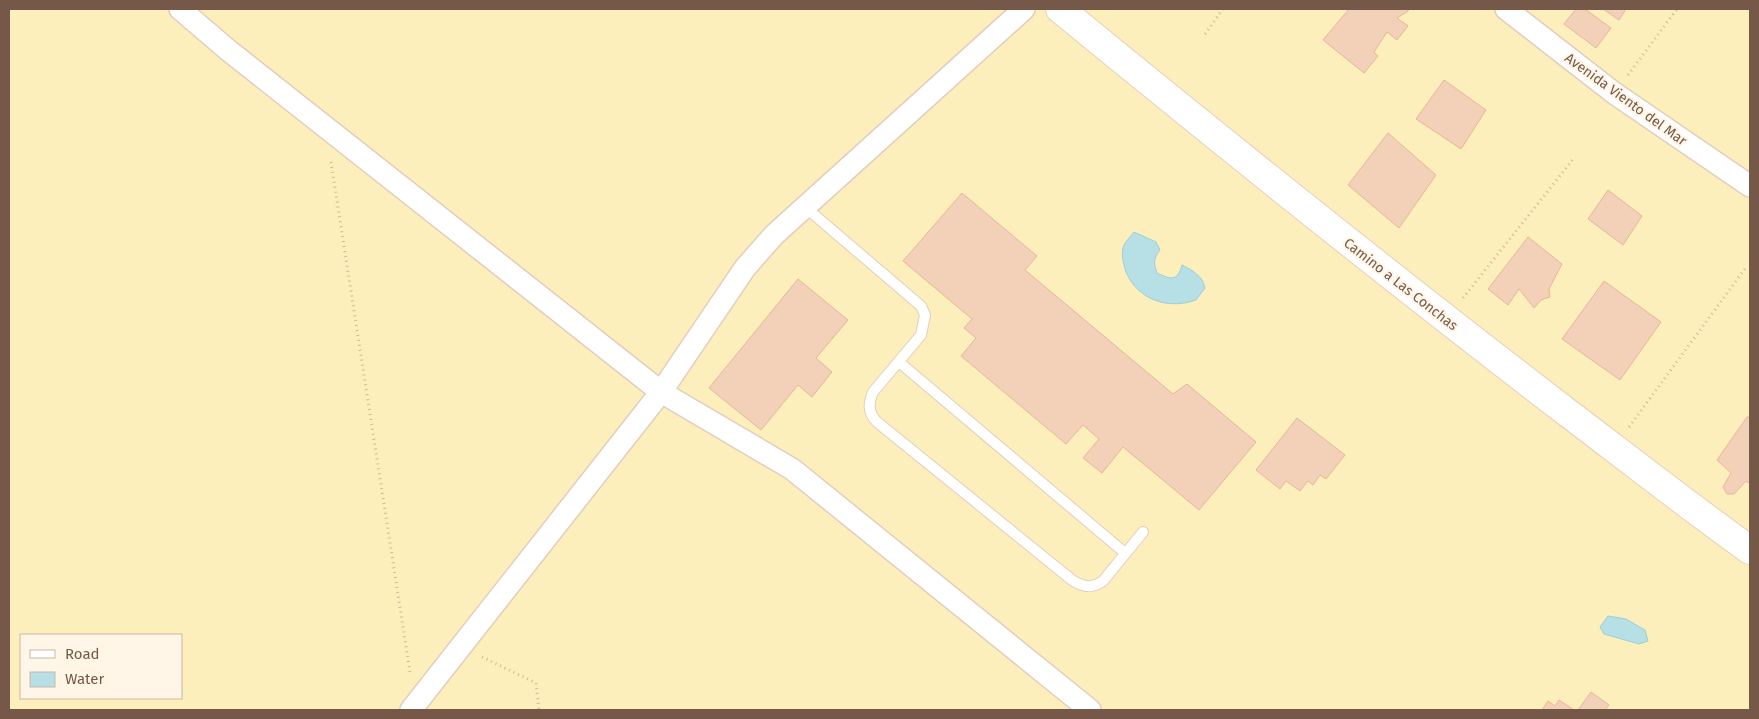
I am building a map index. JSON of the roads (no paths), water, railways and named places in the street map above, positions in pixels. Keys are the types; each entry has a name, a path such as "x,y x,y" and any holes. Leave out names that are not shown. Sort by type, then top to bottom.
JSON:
{"street":[{"path":"180,9 228,50 661,392 792,469 1090,710"},
{"path":"413,708 661,392 745,268 774,235 1024,9"},
{"name":"Camino a Las Conchas","path":"1060,9 1246,162 1446,320 1684,502 1750,550"},
{"name":"Avenida Viento del Mar","path":"1506,9 1614,94 1750,186"}],"lane":[{"path":"805,207 921,306 925,315 921,335 871,397 870,412 877,422 1072,580 1082,586 1090,587 1103,581 1143,532"},
{"path":"899,362 1125,553"}],"water":[{"path":"1134,232 1156,242 1160,250 1155,261 1157,273 1173,278 1178,274 1182,265 1193,271 1202,280 1205,288 1196,300 1175,304 1165,303 1146,296 1138,290 1126,272 1122,251 1127,240"},
{"path":"1608,616 1626,619 1645,630 1648,641 1639,644 1604,634 1600,627"}]}
